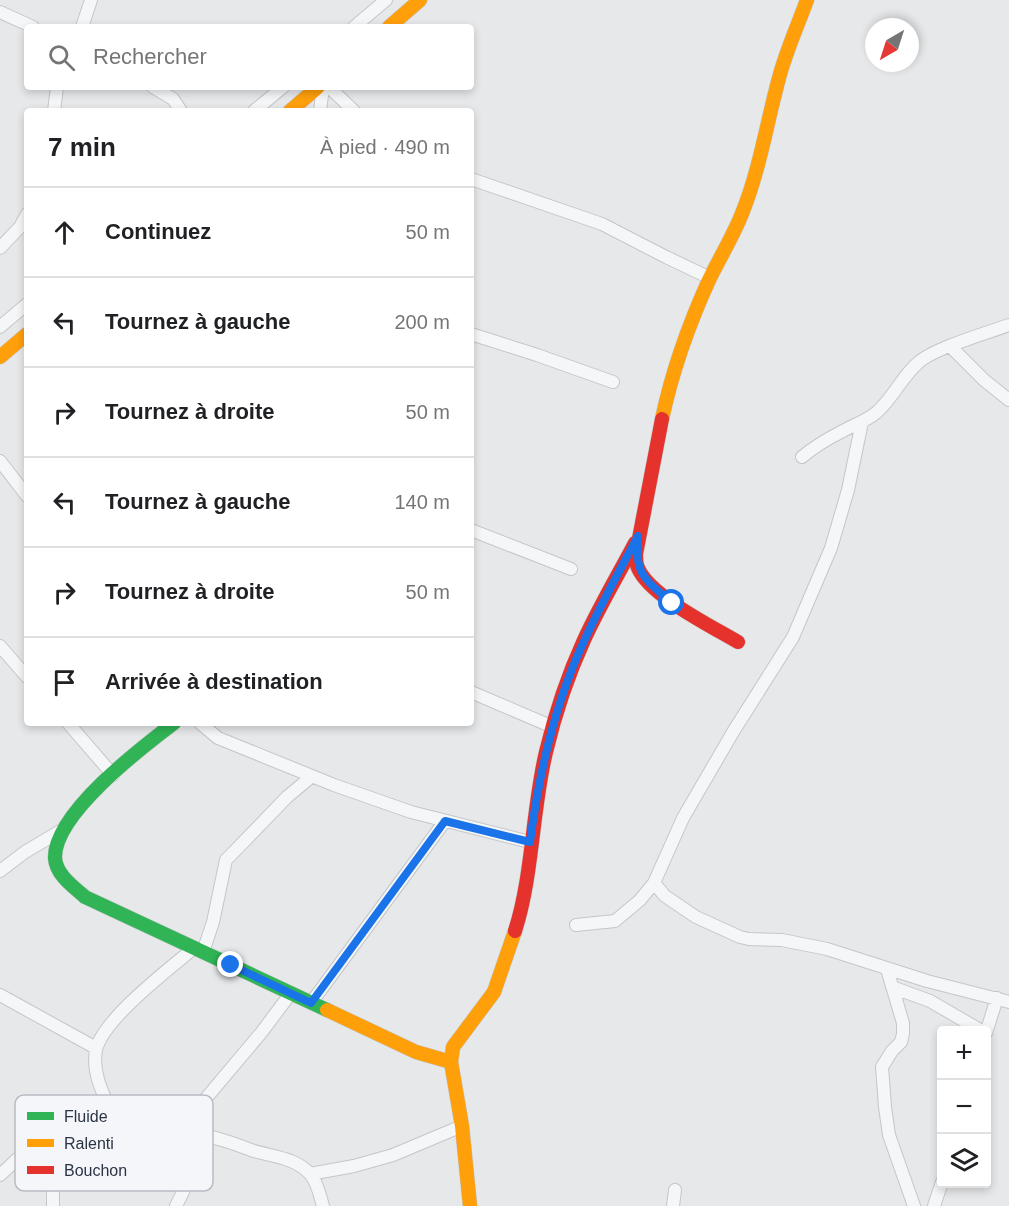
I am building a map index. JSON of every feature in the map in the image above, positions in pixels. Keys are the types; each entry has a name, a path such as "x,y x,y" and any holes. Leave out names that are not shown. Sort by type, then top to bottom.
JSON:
{"street":[{"path":"83,24 91,0"},
{"path":"357,24 384,0"},
{"path":"392,24 420,0"},
{"path":"738,642 672,603 652,585 638,568 636,554 667,396 693,318 744,209 764,141 779,76 807,0"},
{"path":"0,12 26,24"},
{"path":"54,108 57,90"},
{"path":"158,90 173,99 180,108"},
{"path":"258,108 279,90"},
{"path":"294,108 314,90"},
{"path":"320,108 323,90"},
{"path":"332,90 351,108"},
{"path":"474,180 603,224 710,278"},
{"path":"0,248 24,219"},
{"path":"0,327 24,307"},
{"path":"802,457 818,445 877,412 920,360 1009,325"},
{"path":"474,335 613,382"},
{"path":"0,357 24,337"},
{"path":"951,346 984,380 1009,400"},
{"path":"576,925 615,921 640,900 654,883 683,818 733,732 793,638 831,548 849,490 862,422"},
{"path":"0,461 24,491"},
{"path":"474,531 571,569"},
{"path":"470,1206 462,1126 451,1062 453,1047 494,992 523,906 530,842 546,751 562,696 584,640 638,536"},
{"path":"0,646 24,674"},
{"path":"474,693 554,727"},
{"path":"71,726 113,774"},
{"path":"0,871 25,852 62,830 84,802 113,774 170,726"},
{"path":"204,726 218,738 311,777 411,813 530,842"},
{"path":"103,1095 95,1067 96,1048 105,1030 121,1013 198,950 213,922 226,860 287,797 311,777"},
{"path":"311,1003 445,821"},
{"path":"62,830 55,857 63,878 85,897 416,1052 451,1062"},
{"path":"654,883 665,896 696,917 740,937 782,940 816,947 955,989 1003,1000 990,1026"},
{"path":"887,969 903,1023 903,1034 882,1067 885,1107 889,1135 914,1206"},
{"path":"892,987 930,1001 973,1026"},
{"path":"209,1095 291,993"},
{"path":"0,995 96,1048"},
{"path":"310,1174 354,1166 393,1155 462,1126"},
{"path":"213,1137 286,1159 300,1166 310,1174 316,1184 323,1206"},
{"path":"0,1175 15,1161"},
{"path":"934,1206 940,1188"},
{"path":"53,1206 54,1191"},
{"path":"176,1206 183,1191"},
{"path":"673,1206 675,1191"}],"traffic: fast":[{"path":"170,726 102,783 69,822 58,841 55,858 59,870 66,880 85,897 327,1010"}],"traffic: slow":[{"path":"392,24 420,0"},
{"path":"662,419 676,366 695,314 749,195 782,68 807,0"},
{"path":"294,108 314,90"},
{"path":"0,357 24,337"},
{"path":"470,1206 462,1126 451,1062 453,1047 494,992 515,931"},
{"path":"327,1010 416,1052 451,1062"}],"traffic: jam":[{"path":"662,419 636,554 637,566 645,579 668,600 738,642"},
{"path":"515,931 525,888 541,774 558,709 584,640 635,543"}],"route":[{"path":"231,965 311,1003 445,821 530,842 546,751 562,696 584,640 638,536 636,554 638,568 652,585 672,603"}]}
